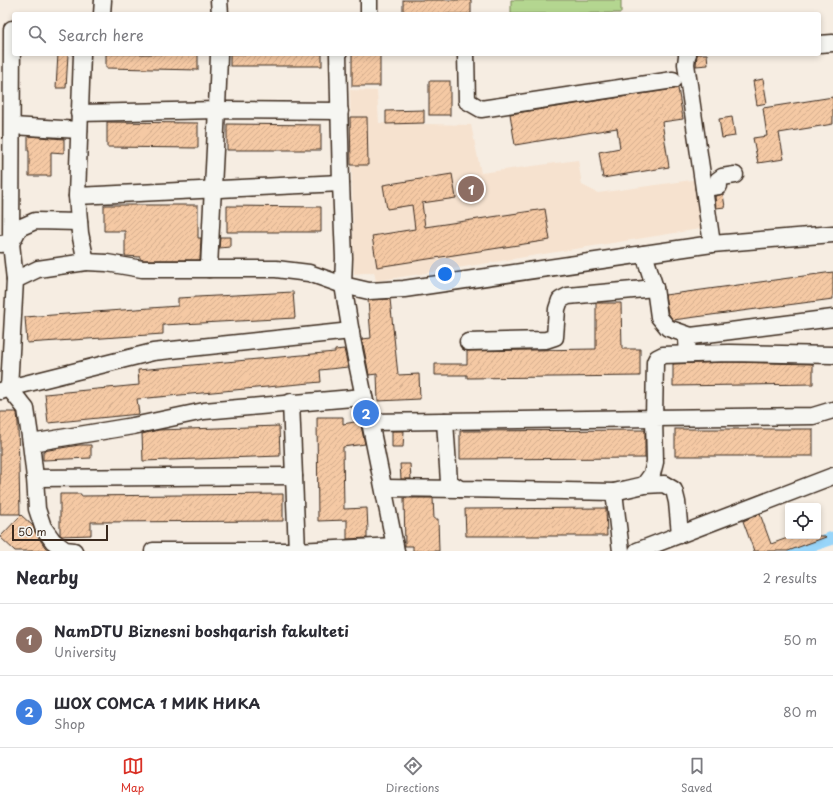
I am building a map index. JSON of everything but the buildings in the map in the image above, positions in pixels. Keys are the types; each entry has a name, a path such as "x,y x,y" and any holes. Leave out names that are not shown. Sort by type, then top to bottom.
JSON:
{"street":[{"path":"102,12 103,0"},
{"path":"219,0 220,12"},
{"path":"369,0 369,12"},
{"path":"4,390 15,280 6,243 12,126 9,29"},
{"path":"821,44 833,43"},
{"path":"82,56 77,196 80,233 86,262"},
{"path":"209,269 212,188 218,110 219,56"},
{"path":"153,551 395,549 343,285 344,258 338,56"},
{"path":"466,56 467,101 481,109 673,80"},
{"path":"687,56 686,64 712,244"},
{"path":"79,113 218,110 340,111"},
{"path":"12,126 79,130"},
{"path":"704,188 719,186 718,180 722,177 735,175"},
{"path":"77,196 341,182"},
{"path":"6,243 19,228 35,222 79,222"},
{"path":"15,280 38,268 86,262 107,263 142,269 276,269 310,273 343,285 369,291 404,289 712,244 833,234"},
{"path":"644,254 654,288 659,317 668,328 691,336 833,318"},
{"path":"468,342 546,340 555,337 557,309 560,300 568,296 654,288"},
{"path":"4,390 153,352 351,331"},
{"path":"688,354 687,340 691,336"},
{"path":"644,485 652,474 655,462 654,362 657,358 663,355 729,353 833,354"},
{"path":"4,390 26,409 36,478 37,509 43,527 53,541 65,550 74,551"},
{"path":"31,443 133,426 204,411 364,396"},
{"path":"291,402 297,551"},
{"path":"370,422 813,416 833,410"},
{"path":"445,421 449,482 460,489"},
{"path":"36,478 294,476"},
{"path":"637,551 833,476"},
{"path":"384,488 614,492 644,485 664,484 674,490 677,502 680,534"},
{"path":"614,492 621,551"}],"shaded area":[{"path":"350,90 377,91 379,123 471,125 481,173 578,160 582,185 598,193 699,179 706,228 376,281 374,272 354,274"}],"green space":[{"path":"511,0 621,0 621,12 511,12"}],"waterway":[{"path":"794,551 833,538"}],"place":[{"name":"NamDTU Biznesni boshqarish fakulteti","path":"471,189"},
{"name":"ШОХ СОМСА 1 МИК НИКА","path":"366,413"}]}
